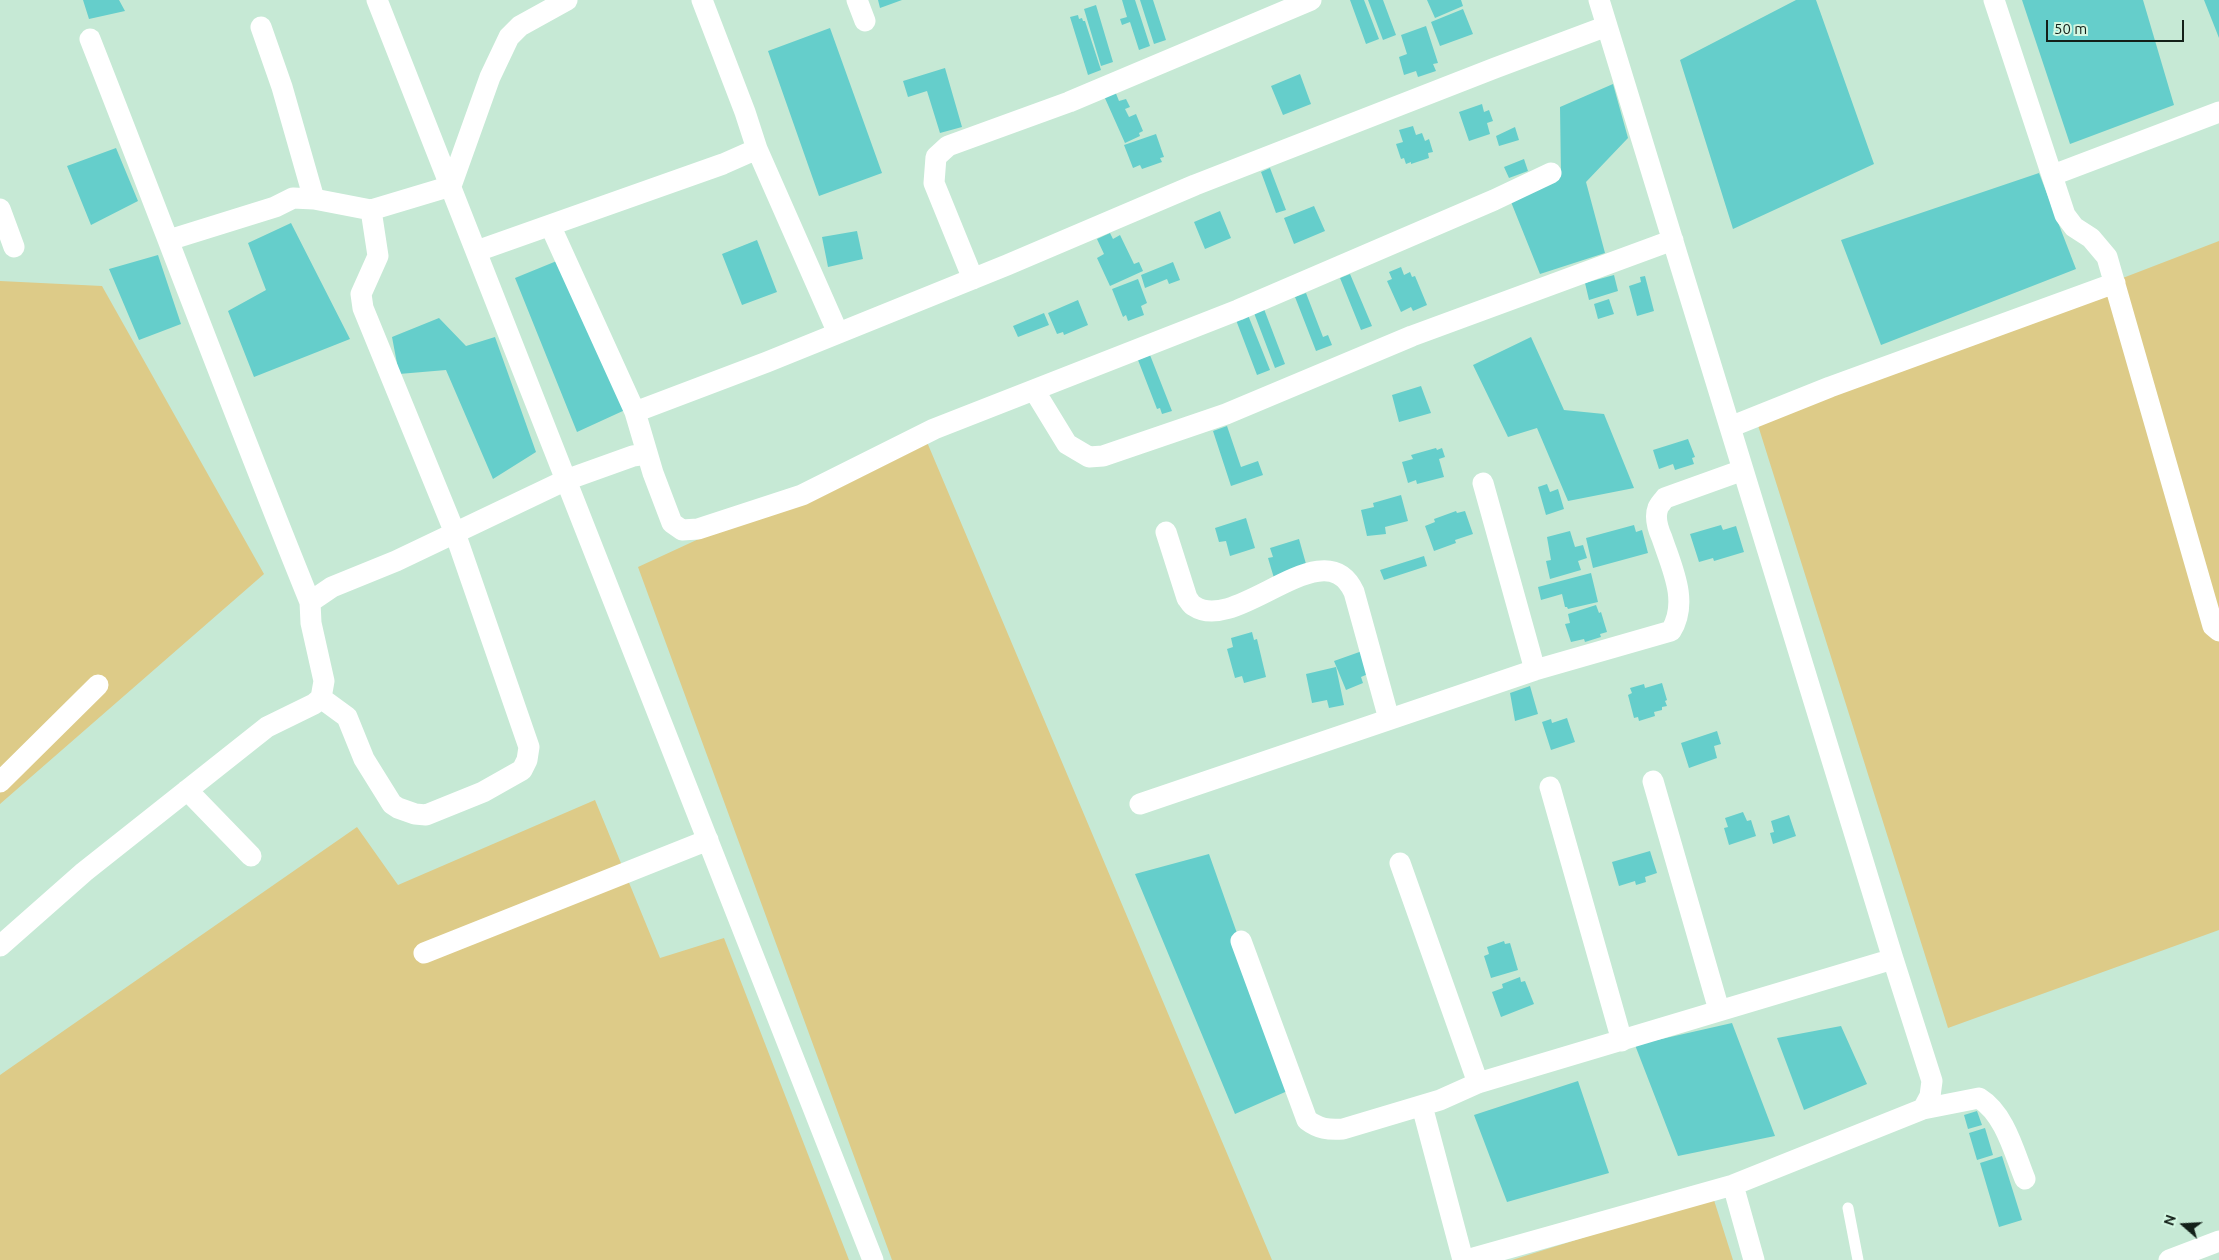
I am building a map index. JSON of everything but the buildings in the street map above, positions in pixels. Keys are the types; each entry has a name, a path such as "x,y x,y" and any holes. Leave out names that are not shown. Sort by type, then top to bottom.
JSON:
{"street":[{"path":"377,0 873,1260"},
{"path":"451,186 490,77 509,37 526,21 567,0"},
{"path":"702,0 745,112 757,149 838,334"},
{"path":"857,0 865,20"},
{"path":"973,279 934,183 936,157 948,146 1069,102 1312,0"},
{"path":"1599,0 1932,1082 1930,1096 1923,1108"},
{"path":"1994,0 2065,215 2074,227 2091,238 2107,257 2213,626 2219,631"},
{"path":"635,412 838,334 1195,185 1607,26"},
{"path":"261,28 282,87 314,199"},
{"path":"0,946 84,872 267,727 314,704 321,698 324,681 312,623 310,602 250,456 169,240 90,39"},
{"path":"2053,175 2219,112"},
{"path":"477,251 723,164 757,149"},
{"path":"550,225 635,412 646,454 672,523 682,530 698,529 802,495 934,430 1238,310 1494,200 1551,173"},
{"path":"169,240 275,207 293,198 314,199 371,210 451,186"},
{"path":"0,209 14,247"},
{"path":"321,698 347,717 369,766 392,804 404,811 426,815 482,792 522,770 527,760 529,747 455,533 363,308 361,294 378,256 371,210"},
{"path":"1034,390 1067,444 1089,457 1103,456 1226,414 1412,336 1673,240"},
{"path":"1730,427 1830,387 2115,283"},
{"path":"310,602 332,587 396,561 566,480 632,456 646,454"},
{"path":"1140,804 1535,670 1670,631 1677,620 1680,605 1676,580 1656,522 1658,508 1665,498 1743,470"},
{"path":"1483,483 1535,670"},
{"path":"1166,532 1187,598 1194,606 1206,610 1226,609 1299,576 1322,571 1338,573 1349,582 1354,592 1389,719"},
{"path":"0,782 98,685"},
{"path":"1653,780 1719,1010"},
{"path":"1550,787 1622,1041"},
{"path":"187,790 251,856"},
{"path":"424,953 708,840"},
{"path":"1400,863 1478,1084"},
{"path":"1241,941 1307,1120 1317,1128 1328,1130 1343,1129 1422,1106 1478,1084 1893,959"},
{"path":"1422,1106 1464,1260 1733,1185 1923,1108 1979,1098 1988,1104 2001,1121 2025,1179"},
{"path":"1733,1185 1754,1260"},
{"path":"2169,1260 2219,1241"}],"lane":[{"path":"1848,1208 1858,1260"}],"shaded area":[{"path":"2219,241 2219,930 1948,1028 1756,419"},
{"path":"0,281 102,286 264,574 0,804"},
{"path":"924,435 1272,1260 892,1260 638,567"},
{"path":"595,800 660,958 724,938 849,1260 0,1260 0,1075 357,827 398,885"},
{"path":"1713,1197 1733,1260 1512,1260"}]}
